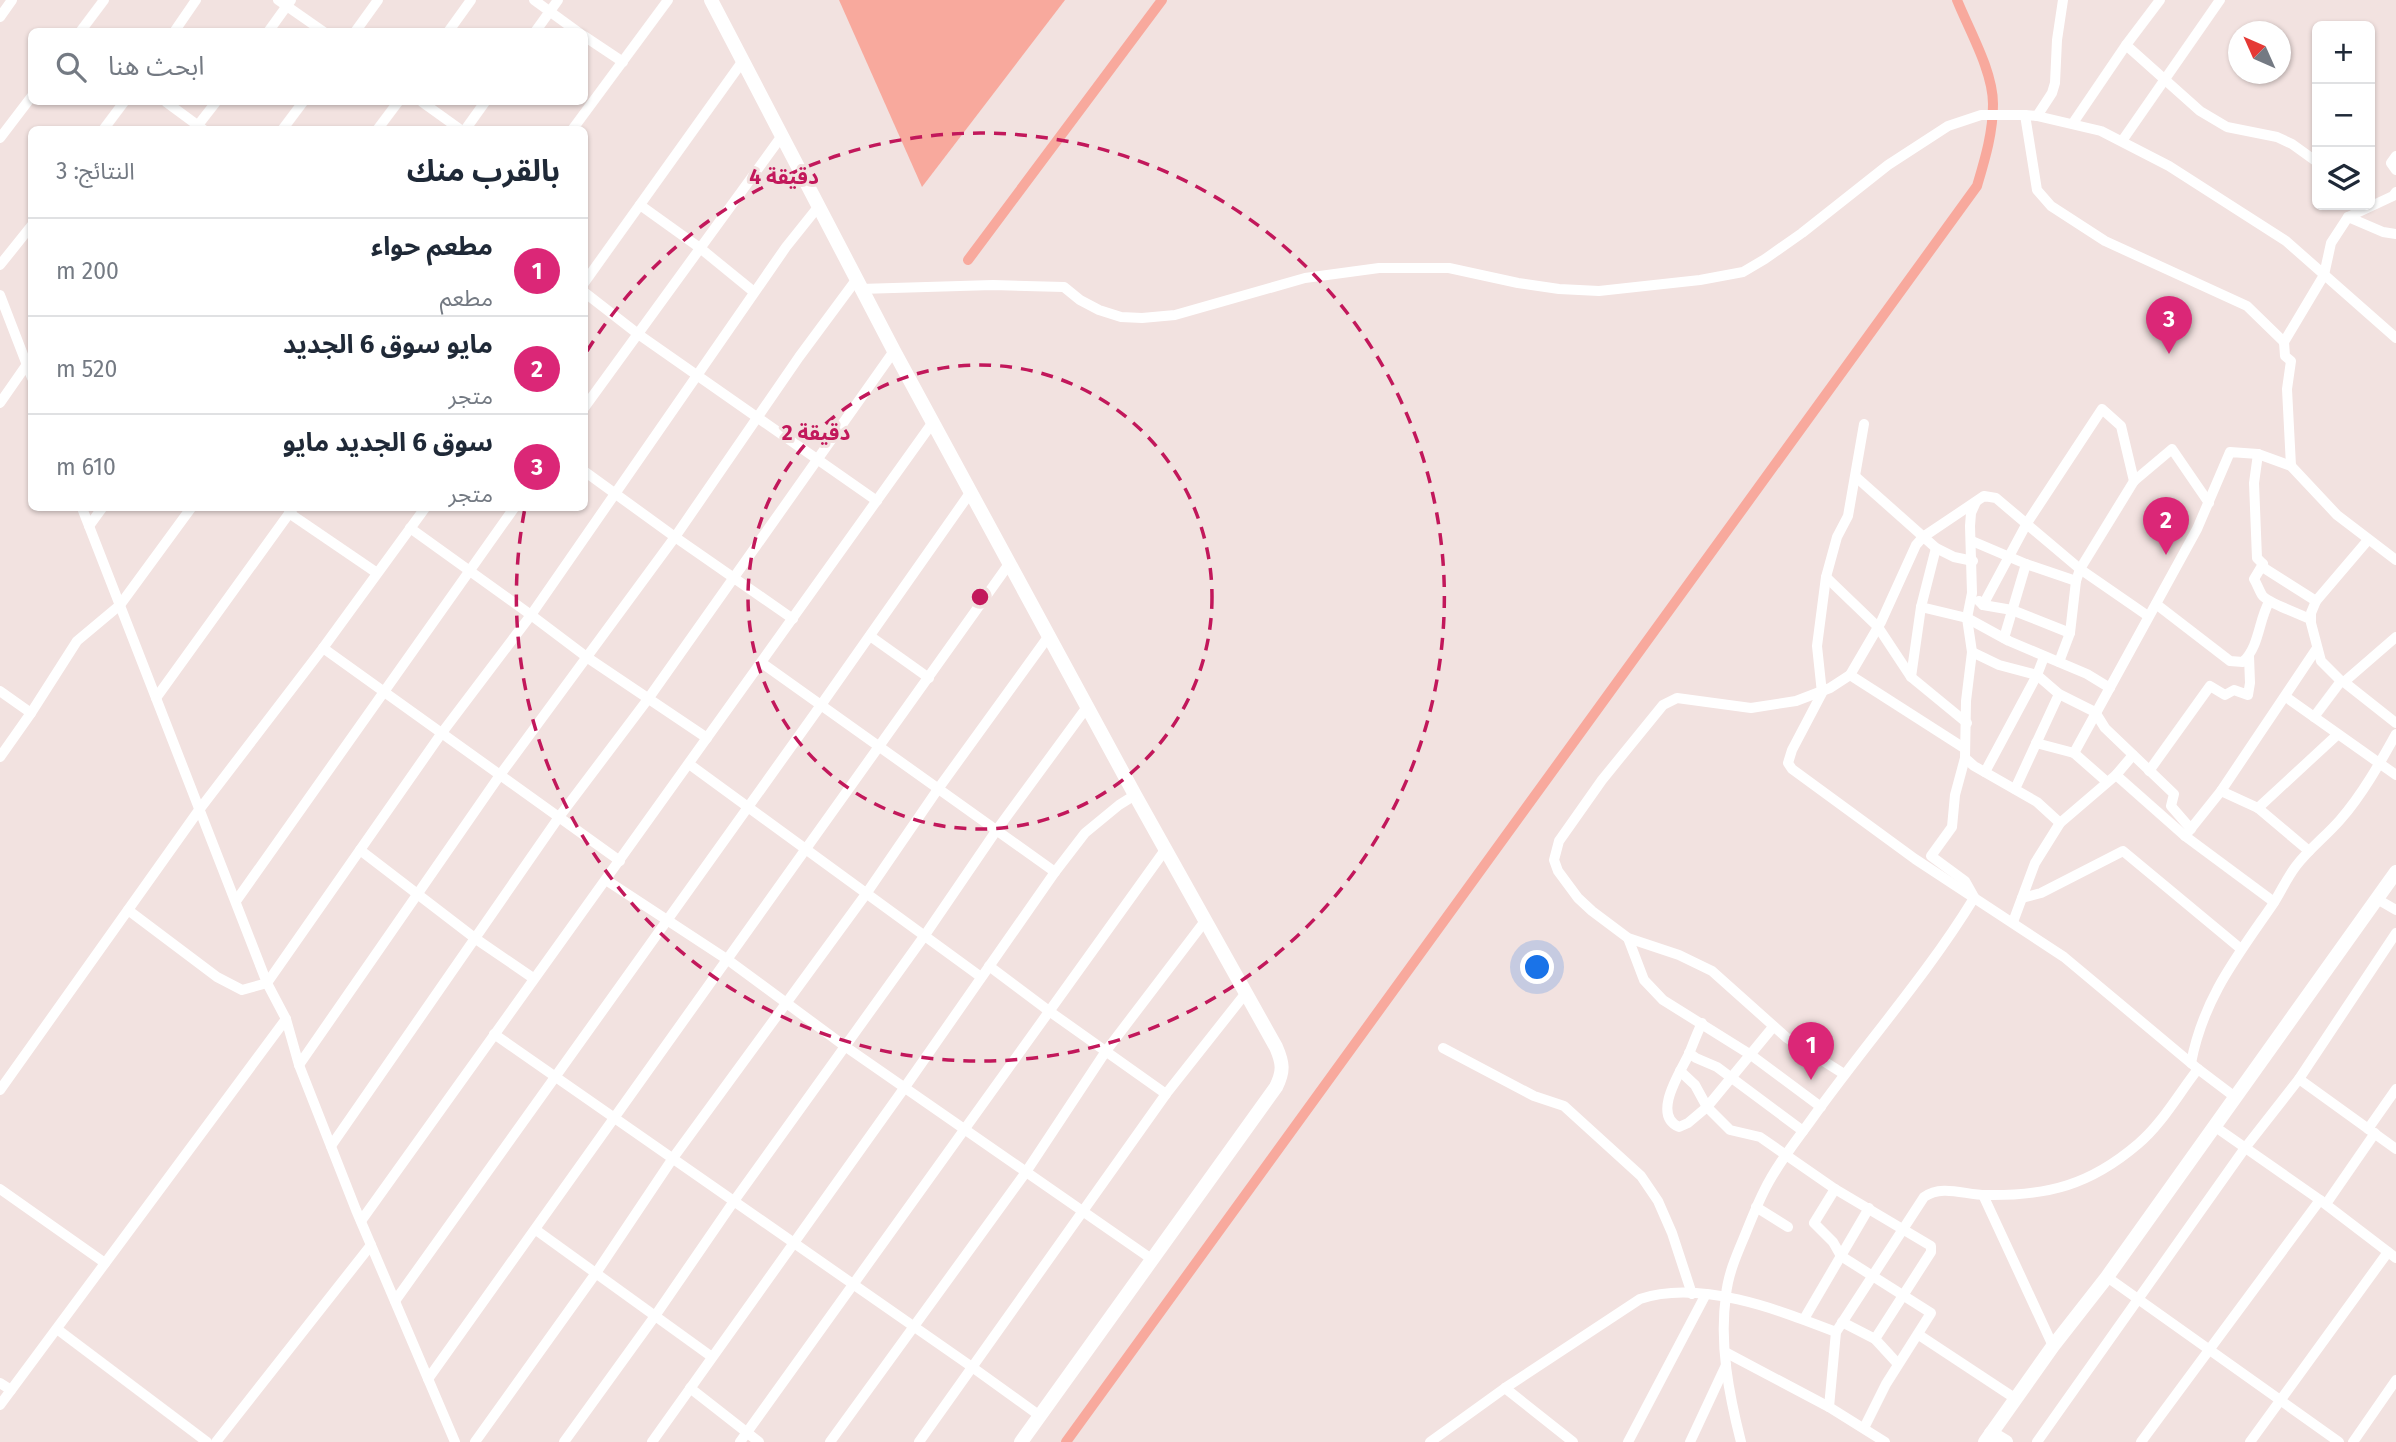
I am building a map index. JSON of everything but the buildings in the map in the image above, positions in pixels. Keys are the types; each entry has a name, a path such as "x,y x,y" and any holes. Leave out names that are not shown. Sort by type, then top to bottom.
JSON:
{"street":[{"path":"0,16 12,0"},
{"path":"83,28 104,0"},
{"path":"177,28 196,0"},
{"path":"358,28 378,0"},
{"path":"451,28 471,0"},
{"path":"534,0 573,28"},
{"path":"538,28 558,0"},
{"path":"575,126 668,0"},
{"path":"711,0 858,285 1283,1063 1283,1073 1276,1087 1021,1442"},
{"path":"2037,116 2052,93 2055,83 2057,40 2063,0"},
{"path":"2073,123 2160,0"},
{"path":"2122,141 2220,0"},
{"path":"270,28 285,2 319,28"},
{"path":"588,39 623,62"},
{"path":"2126,45 2200,111 2227,127 2277,137 2312,158"},
{"path":"588,277 742,62"},
{"path":"0,138 28,101"},
{"path":"106,126 122,105"},
{"path":"170,105 196,126"},
{"path":"200,126 214,105"},
{"path":"285,126 301,105"},
{"path":"380,126 396,105"},
{"path":"426,105 457,126"},
{"path":"466,126 483,105"},
{"path":"858,285 1064,287 1099,310 1121,317 1142,318 1175,315 1306,278 1379,268 1449,268 1559,289 1599,290 1700,280 1743,272 1765,259 1925,140 1948,126 1981,115 2025,115 2101,131 2169,166 2286,241 2396,338"},
{"path":"2025,115 2037,190 2043,200 2105,241 2248,306 2284,342 2286,356 2291,361 2287,389 2291,466"},
{"path":"588,403 781,137"},
{"path":"2396,156 2390,163 2396,170"},
{"path":"2375,203 2393,196 2396,192"},
{"path":"640,205 700,248 754,292"},
{"path":"128,910 217,977 242,990 267,983 441,734 531,615 617,494 754,292 818,207"},
{"path":"2284,342 2324,275 2331,243 2348,218 2362,210"},
{"path":"2348,218 2383,232 2396,234"},
{"path":"0,265 28,230"},
{"path":"299,1065 500,775 588,658 757,419 858,285"},
{"path":"0,295 28,359"},
{"path":"588,295 757,419 877,501"},
{"path":"331,1146 559,817 648,699 894,351"},
{"path":"0,403 28,362"},
{"path":"1983,605 2027,523 2102,409 2121,426 2134,481"},
{"path":"361,1221 933,422"},
{"path":"1864,424 1848,516 1837,537 1826,578 1817,646 1822,693 1788,762 1792,769 1914,859 2075,965 2194,1066 2235,1097"},
{"path":"2059,662 2070,633 2080,569 2134,481 2172,449 2209,503"},
{"path":"2074,753 2197,529 2230,452 2259,454 2291,466 2337,515 2396,560"},
{"path":"2259,454 2254,483 2257,558 2264,568 2316,601"},
{"path":"588,474 793,619"},
{"path":"1856,477 1936,548 1973,561"},
{"path":"395,1301 970,493"},
{"path":"1844,1074 1773,1027 1712,971 1679,954 1628,938 1592,911 1578,898 1558,871 1554,860 1559,841 1602,780 1670,700 1677,698 1751,708 1796,701 1822,693 1850,675 1878,627 1916,545 1923,537 1984,496 1996,499 2080,569 2148,616"},
{"path":"1974,898 1965,881 1931,856 1952,827 1955,796 1965,753 1966,701 1972,652 1967,618 1972,593 1971,513 1976,500"},
{"path":"83,511 267,983 286,1019 299,1065 331,1146 455,1442"},
{"path":"89,526 100,511"},
{"path":"0,757 77,640 120,605 189,511"},
{"path":"156,698 290,511"},
{"path":"292,511 377,573"},
{"path":"0,1090 199,810 323,648 423,511"},
{"path":"236,901 512,511"},
{"path":"410,528 588,658 708,738"},
{"path":"2368,540 2316,601 2310,619 2320,661 2396,723"},
{"path":"1972,541 2076,581"},
{"path":"1911,677 1920,607 1936,548"},
{"path":"428,1379 1009,564"},
{"path":"2004,638 2026,564"},
{"path":"2263,564 2254,579 2262,596 2269,602 2291,608 2310,619"},
{"path":"1826,578 1878,627 1911,677 1967,723"},
{"path":"1972,593 1983,605 2012,610 2070,633"},
{"path":"2156,604 2230,661 2243,662 2255,648 2264,610 2269,602"},
{"path":"1920,607 1967,618 2043,657 2087,674 2110,688"},
{"path":"870,636 929,678"},
{"path":"475,1442 596,1273 673,1158 866,894 1048,637"},
{"path":"2314,718 2343,681 2396,637"},
{"path":"323,648 620,861"},
{"path":"2188,832 2221,791 2318,648"},
{"path":"1972,652 1999,665 2037,676 2059,694 2095,712 2105,728 2174,794 2171,806 2188,832"},
{"path":"2149,771 2210,686 2225,695 2234,690 2248,695 2249,656"},
{"path":"1985,772 2037,676 2043,657"},
{"path":"762,663 1055,872"},
{"path":"1850,675 1965,753 1985,772 2037,802 2060,822"},
{"path":"0,691 31,713"},
{"path":"2014,789 2059,694"},
{"path":"2286,697 2396,775"},
{"path":"564,1442 846,1047 996,831 1087,707"},
{"path":"2258,807 2337,734"},
{"path":"1829,1407 1836,1332 1924,1198 1932,1192 1943,1190 1983,1195 2037,1193 2061,1188 2087,1179 2138,1143 2194,1066 2195,1039 2206,1009 2241,948 2274,902 2294,868 2342,818 2379,765 2396,734"},
{"path":"2036,743 2074,753 2188,832 2274,902"},
{"path":"2013,922 2035,863 2060,822 2133,755"},
{"path":"688,764 981,977"},
{"path":"2221,791 2258,807 2309,851"},
{"path":"652,1442 1055,872 1085,833 1119,805 1135,796"},
{"path":"360,850 476,939 533,978"},
{"path":"740,1442 1165,850"},
{"path":"2022,898 2042,894 2123,851 2241,948"},
{"path":"2006,1442 1988,1437 2053,1346 2107,1277 2396,872"},
{"path":"606,880 728,960 846,1047 1153,1260"},
{"path":"1741,1442 1731,1402 1726,1365 1725,1296 1730,1275 1756,1207 1786,1155 1844,1074 1947,942 1974,898"},
{"path":"2376,899 2396,910"},
{"path":"830,1442 1026,1172 1106,1051 1205,921"},
{"path":"2037,1442 2245,1148 2299,1079 2396,933"},
{"path":"1628,938 1644,980 1651,988 1678,1011 1702,1023 1751,1055 1821,1107"},
{"path":"989,966 1166,1094"},
{"path":"919,1442 1166,1094 1245,994"},
{"path":"0,1405 286,1019"},
{"path":"1702,1023 1667,1102 1674,1125 1683,1126 1707,1107 1773,1027"},
{"path":"494,1034 1040,1416"},
{"path":"1443,1048 1534,1096 1564,1106 1641,1175 1668,1223 1692,1294"},
{"path":"1689,1053 1696,1059 1717,1066 1803,1131"},
{"path":"1680,1071 1695,1085 1707,1107 1730,1130 1755,1135 1835,1189 1931,1245 1932,1248 1875,1339"},
{"path":"2299,1079 2396,1149"},
{"path":"2141,1442 2323,1202 2396,1089"},
{"path":"2214,1126 2323,1202 2392,1255 2280,1399 2250,1442"},
{"path":"0,1189 105,1263"},
{"path":"1835,1189 1814,1223 1833,1242 1841,1256 1931,1311 1919,1335 1898,1364 1864,1428"},
{"path":"1983,1195 2053,1346"},
{"path":"1756,1207 1788,1227"},
{"path":"1804,1319 1869,1208"},
{"path":"536,1230 712,1357"},
{"path":"216,1442 371,1245"},
{"path":"2107,1277 2339,1442"},
{"path":"1430,1442 1505,1388 1640,1299 1657,1294 1725,1296 1804,1319 1836,1332"},
{"path":"1629,1442 1706,1294"},
{"path":"1842,1322 1875,1339 1898,1364"},
{"path":"57,1329 207,1442"},
{"path":"1919,1335 2016,1399"},
{"path":"1725,1352 1829,1407 1885,1442"},
{"path":"1690,1442 1726,1365"},
{"path":"2353,1442 2396,1380"},
{"path":"0,1382 11,1390"},
{"path":"690,1388 759,1442"},
{"path":"1505,1388 1573,1442"}],"shaded area":[{"path":"839,0 1065,0 922,187"}],"waterway":[{"path":"968,260 1162,0"},
{"path":"1066,1442 1977,186 1990,136 1992,91 1980,51 1957,0"}],"place":[{"name":"سوق 6 الجديد مايو","path":"2169,354"},
{"name":"مايو سوق 6 الجديد","path":"2166,555"},
{"name":"مطعم حواء","path":"1811,1080"}]}
